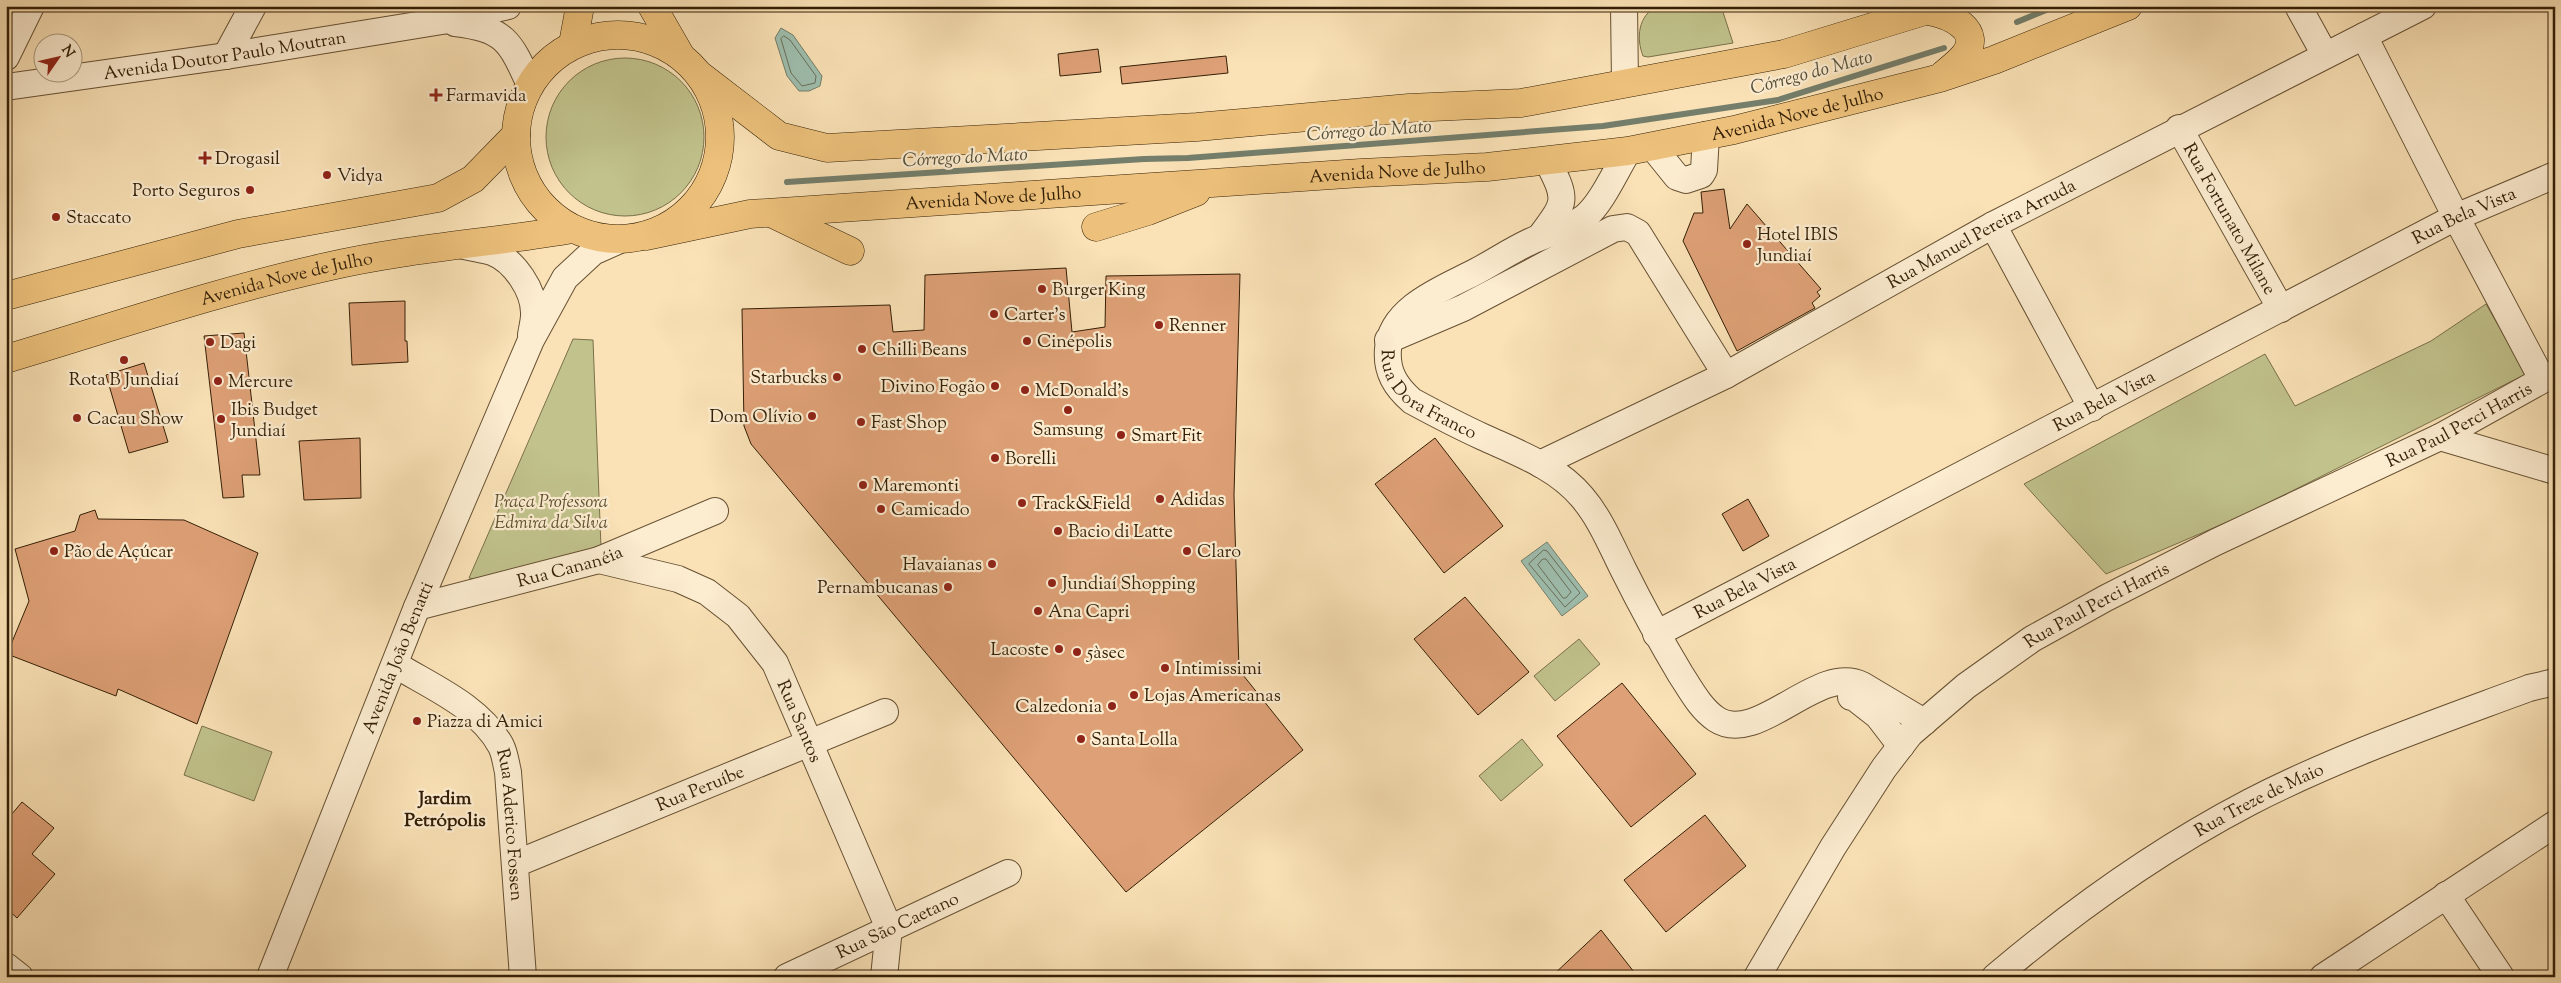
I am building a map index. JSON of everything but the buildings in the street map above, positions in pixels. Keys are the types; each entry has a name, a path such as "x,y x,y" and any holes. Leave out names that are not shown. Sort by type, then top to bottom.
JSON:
{"main road":[{"path":"572,44 580,6"},
{"path":"652,6 680,55"},
{"name":"Avenida Nove de Julho","path":"634,238 750,214 1548,162 1640,148 1706,136 1940,78 1994,60 2128,6"},
{"path":"701,76 714,101 721,128 719,157 710,183 694,207 672,225 634,238 597,237 573,229 550,213 540,203 527,183 519,160 516,135 520,109 530,85 541,68 572,44 604,35 627,34 654,40 680,55 701,76 779,136 827,148 1197,127 1409,108 1521,102 1784,54 1935,9 1955,19 1967,31 1970,41 1964,56 1940,78"},
{"path":"6,296 238,234 438,198 460,189 473,179 516,135"},
{"path":"1096,227 1148,211 1217,184"},
{"path":"770,213 814,232 850,251"},
{"name":"Avenida Nove de Julho","path":"6,359 227,292 326,267 398,252 573,229"}],"street":[{"path":"6,56 32,6"},
{"path":"226,56 252,6"},
{"path":"442,21 508,6"},
{"path":"1624,6 1625,83"},
{"path":"2298,6 2325,55"},
{"name":"Rua Manuel Pereira Arruda","path":"1540,464 1726,375 1993,225 2180,128 2423,6"},
{"path":"442,21 478,26 496,32 511,48 530,85"},
{"name":"Avenida Doutor Paulo Moutran","path":"6,88 226,56 442,21"},
{"path":"2364,36 2456,217 2549,376"},
{"name":"Rua Fortunato Milane","path":"2180,128 2281,309"},
{"path":"1388,340 1397,323 1419,304 1540,237 1566,230 1586,216 1640,148 1677,177 1686,180 1701,174 1704,170 1706,136"},
{"path":"1540,237 1562,204 1562,194 1548,162"},
{"name":"Rua Bela Vista","path":"1656,634 2456,217 2555,175"},
{"path":"1993,225 2092,408"},
{"name":"Rua Dora Franco","path":"1726,375 1651,252 1638,233 1632,228 1613,229 1463,308 1388,340 1387,356 1390,373 1398,388 1412,401 1540,464 1576,490 1596,515 1656,634 1703,708 1717,720 1745,723 1781,709 1827,684 1846,680 1862,685 1924,722"},
{"name":"Avenida João Benatti","path":"270,977 396,665 417,607 531,340 565,278 593,252 634,238"},
{"name":"Avenida João Benatti","path":"458,245 492,252 502,258 521,277 532,300 534,314 531,340"},
{"name":"Rua Paul Perci Harris","path":"1757,977 1833,847 1901,746 1910,734 1966,686 2032,639 2106,598 2216,542 2440,437 2549,376"},
{"path":"2440,437 2555,471"},
{"name":"Rua Cananéia","path":"417,607 599,560 715,511"},
{"name":"Rua Santos","path":"599,560 678,579 707,592 738,616 775,663 890,928"},
{"name":"Rua Dora Franco","path":"1656,634 1676,691 1694,717 1722,738 1739,740 1766,733 1822,702 1839,697 1855,698 1878,716 1901,746"},
{"name":"Rua Aderico Fossen","path":"396,665 470,710 489,728 502,747 508,772 523,977"},
{"name":"Rua Treze de Maio","path":"1994,977 2080,908 2165,851 2249,803 2348,756 2529,688 2555,682"},
{"name":"Rua Peruíbe","path":"516,864 808,742 885,712"},
{"path":"2322,977 2555,824"},
{"name":"Rua São Caetano","path":"787,977 1008,873"},
{"path":"2446,895 2501,977"},
{"path":"884,977 890,928"},
{"path":"6,966 20,977"}],"green space":[{"path":"1657,6 1721,6 1733,43 1648,57 1643,56 1639,35 1640,28 1642,21"},
{"path":"633,58 648,61 662,67 681,81 691,93 701,114 704,137 701,160 691,181 681,193 669,203 648,213 633,216 617,216 602,213 581,203 559,181 547,152 546,129 549,114 559,93 581,71 610,59"},
{"path":"2486,304 2526,374 2246,514 2106,574 2024,484 2265,354 2295,406 2431,341"},
{"name":"Praça Professora Edmira da Silva","path":"573,339 593,340 601,548 488,582 469,578"},
{"path":"1579,639 1600,664 1555,701 1534,676"},
{"path":"202,726 272,752 254,801 184,775"},
{"path":"1522,739 1543,765 1501,801 1479,776"}],"water":[{"path":"781,28 793,35 822,76 820,86 809,91 799,91 787,76 775,38"},
{"path":"1547,542 1588,596 1562,616 1521,561"}],"waterway":[{"name":"Córrego do Mato","path":"2017,22 2056,6"},
{"name":"Córrego do Mato","path":"787,182 1144,159 1188,158 1603,126 1778,100 1944,48"}],"place":[{"name":"Farmavida","path":"436,95"},
{"name":"Drogasil","path":"205,158"},
{"name":"Vidya","path":"327,175"},
{"name":"Porto Seguros","path":"250,190"},
{"name":"Staccato","path":"56,217"},
{"name":"Hotel IBIS Jundiaí","path":"1747,244"},
{"name":"Burger King","path":"1042,289"},
{"name":"Carter's","path":"994,314"},
{"name":"Renner","path":"1159,325"},
{"name":"Cinépolis","path":"1027,341"},
{"name":"Dagi","path":"210,342"},
{"name":"Chilli Beans","path":"862,349"},
{"name":"Rota B Jundiaí","path":"124,360"},
{"name":"Starbucks","path":"837,377"},
{"name":"Mercure","path":"218,381"},
{"name":"Divino Fogão","path":"995,386"},
{"name":"McDonald's","path":"1025,390"},
{"name":"Samsung","path":"1068,410"},
{"name":"Dom Olívio","path":"812,416"},
{"name":"Cacau Show","path":"77,418"},
{"name":"Ibis Budget Jundiaí","path":"221,419"},
{"name":"Fast Shop","path":"861,422"},
{"name":"Smart Fit","path":"1121,435"},
{"name":"Borelli","path":"995,458"},
{"name":"Maremonti","path":"863,485"},
{"name":"Adidas","path":"1160,499"},
{"name":"Track&Field","path":"1022,503"},
{"name":"Camicado","path":"881,509"},
{"name":"Bacio di Latte","path":"1058,531"},
{"name":"Pão de Açúcar","path":"54,551"},
{"name":"Claro","path":"1187,551"},
{"name":"Havaianas","path":"992,564"},
{"name":"Jundiaí Shopping","path":"1052,583"},
{"name":"Pernambucanas","path":"948,587"},
{"name":"Ana Capri","path":"1038,611"},
{"name":"Lacoste","path":"1059,649"},
{"name":"5àsec","path":"1077,652"},
{"name":"Intimissimi","path":"1165,668"},
{"name":"Lojas Americanas","path":"1134,695"},
{"name":"Calzedonia","path":"1112,706"},
{"name":"Piazza di Amici","path":"417,721"},
{"name":"Santa Lolla","path":"1081,739"}],"district":[{"name":"Jardim Petrópolis","path":"445,808"}]}
